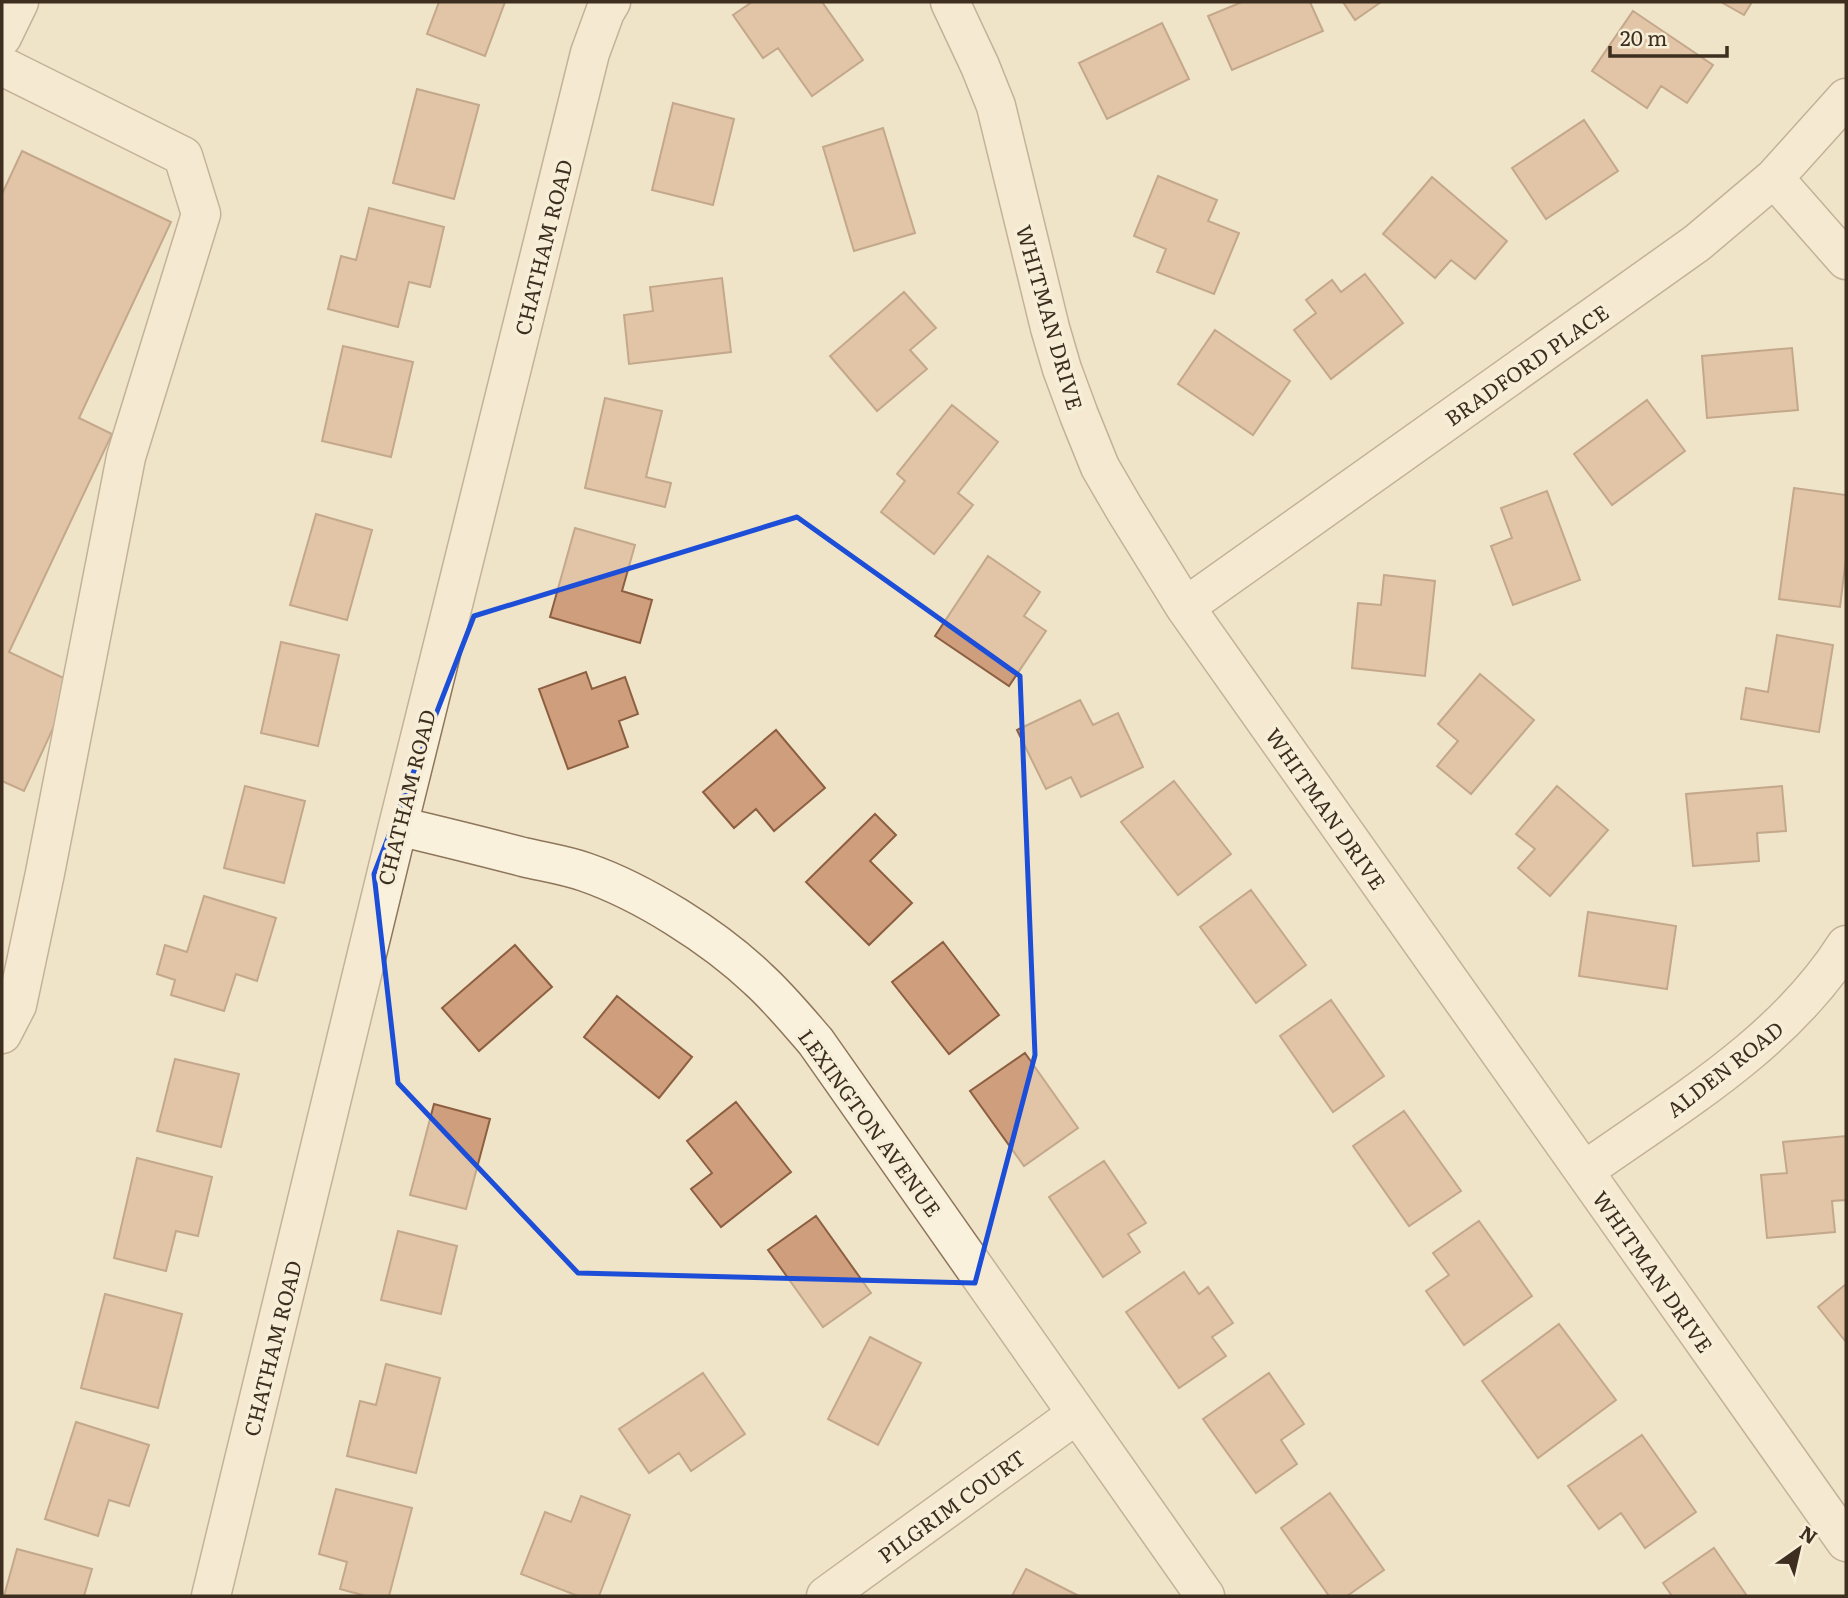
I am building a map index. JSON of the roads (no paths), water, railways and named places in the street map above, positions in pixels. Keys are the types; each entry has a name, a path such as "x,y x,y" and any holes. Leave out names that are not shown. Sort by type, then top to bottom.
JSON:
{"street":[{"path":"2,37 19,2"},
{"name":"CHATHAM ROAD","path":"211,1596 586,66 604,12 611,2"},
{"name":"WHITMAN DRIVE","path":"963,6 996,106 1050,328 1079,415 1100,467 1185,607 1846,1542"},
{"path":"2,66 183,156 201,214 126,457 17,1006 2,1034"},
{"name":"BRADFORD PLACE","path":"1185,607 1697,243 1774,178 1846,98"},
{"path":"1774,178 1846,260"},
{"name":"LEXINGTON AVENUE","path":"398,826 584,872 617,884 689,926 756,977 816,1042 1205,1596"},
{"name":"ALDEN ROAD","path":"1584,1171 1718,1076 1783,1023 1815,990 1846,945"},
{"name":"PILGRIM COURT","path":"825,1596 1077,1415"}]}
